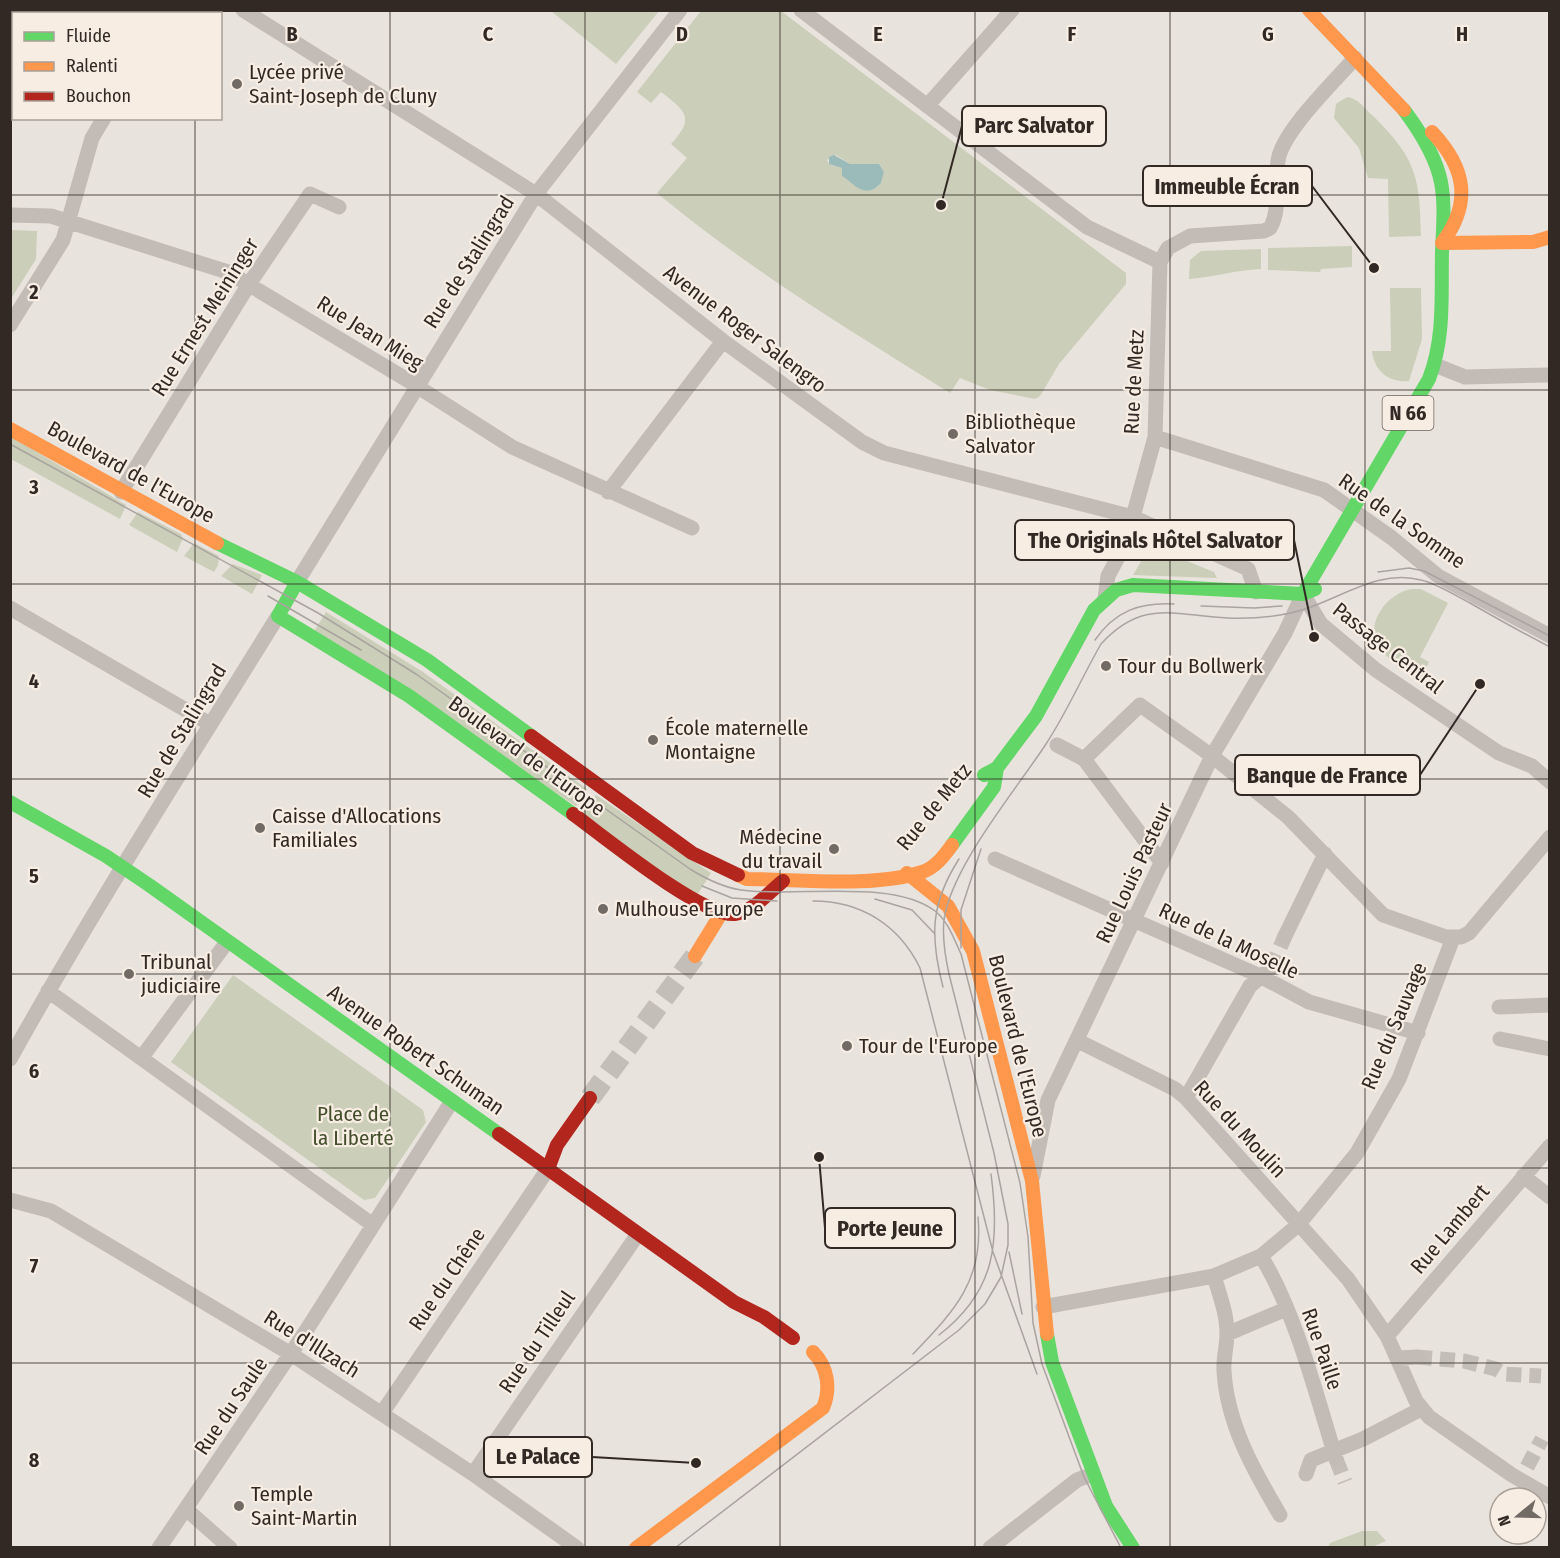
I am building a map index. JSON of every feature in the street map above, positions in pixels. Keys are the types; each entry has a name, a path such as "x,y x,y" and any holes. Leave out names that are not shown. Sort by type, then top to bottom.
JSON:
{"main road":[{"name":"N 66","path":"1309,10 1412,120 1431,151 1440,176 1442,243"},
{"path":"1442,243 1533,242 1550,237"},
{"name":"Rue Louis Pasteur","path":"1303,594 1435,365 1442,342 1442,243"},
{"name":"Boulevard de l'Europe","path":"10,429 225,548 297,582 427,660 692,853 721,869 747,879 783,881 876,880 907,873 939,896 960,919 972,951 1032,1181 1043,1307 1052,1362 1093,1474 1107,1506 1133,1548"},
{"path":"278,616 297,582"},
{"path":"1105,598 1116,590 1133,585 1303,594"},
{"name":"Rue de Metz","path":"977,784 982,776 997,768 1036,716 1094,610 1105,598"},
{"name":"Boulevard de l'Europe","path":"278,616 409,696 697,903 732,915 747,912 783,881"},
{"name":"Rue de Metz","path":"907,873 922,872 935,864 948,851 994,787 997,768"},
{"name":"Avenue Robert Schuman","path":"10,802 123,868 734,1302 764,1317 793,1338"},
{"name":"Rue de Metz","path":"907,873 939,840 960,810"},
{"path":"694,956 722,912"},
{"path":"548,1169 556,1145 590,1098"},
{"path":"636,1548 823,1408 828,1399 829,1387 816,1354"}],"street":[{"name":"Avenue Roger Salengro","path":"243,10 536,194 723,341 839,427 884,453 1133,517 1248,569 1256,592"},
{"name":"Rue de Stalingrad","path":"297,582 536,194 680,10"},
{"path":"801,10 1088,227 1160,262"},
{"path":"927,106 1007,12"},
{"name":"Rue de Metz","path":"1105,598 1108,576 1126,542 1155,437 1160,262 1168,248 1190,236 1264,231 1270,228 1276,212 1276,173 1284,144 1355,58"},
{"path":"10,325 63,240 92,138 104,120"},
{"name":"Rue Ernest Meininger","path":"121,492 249,284 310,194 339,207"},
{"name":"Rue Jean Mieg","path":"10,214 51,216 67,220 228,272 512,447 692,528"},
{"path":"608,492 723,341"},
{"path":"1435,365 1466,377 1550,375"},
{"name":"Rue de la Somme","path":"1155,437 1323,490 1351,508 1438,576 1550,636"},
{"name":"Rue Louis Pasteur","path":"1032,1181 1048,1100 1212,756 1285,633 1303,594"},
{"name":"Passage Central","path":"1303,594 1321,624 1376,670 1499,753 1532,766 1550,782"},
{"path":"10,608 210,724"},
{"name":"Rue de Stalingrad","path":"10,1059 109,886 123,868 278,616"},
{"path":"1084,759 1140,705 1212,756 1288,817 1383,915 1453,938 1469,933 1549,838"},
{"path":"1057,745 1084,759 1162,863"},
{"path":"1286,936 1325,854"},
{"name":"Rue de la Moselle","path":"995,859 1134,920 1266,972 1309,1002 1418,1033"},
{"name":"Rue du Sauvage","path":"1043,1307 1214,1276 1261,1256 1298,1225 1357,1153 1399,1079 1453,938"},
{"path":"142,1057 227,942"},
{"path":"1186,1098 1250,986 1266,972"},
{"path":"48,991 373,1225 452,1101"},
{"path":"1499,1007 1550,1005"},
{"path":"1500,1039 1550,1049"},
{"name":"Rue du Moulin","path":"1078,1041 1175,1089 1186,1098 1348,1279 1387,1336 1421,1409"},
{"name":"Rue Lambert","path":"1387,1336 1548,1149"},
{"name":"Rue du Chêne","path":"382,1413 548,1169"},
{"path":"1523,1176 1550,1197"},
{"name":"Rue d'Illzach","path":"10,1200 51,1211 291,1354 473,1474 577,1548"},
{"name":"Rue du Saule","path":"159,1548 291,1354 373,1225"},
{"name":"Rue du Tilleul","path":"473,1474 638,1234"},
{"name":"Rue Paille","path":"1261,1256 1273,1274 1335,1455"},
{"path":"1214,1276 1224,1306 1227,1334 1223,1370 1232,1413 1248,1461 1280,1515"},
{"path":"1227,1334 1286,1309"},
{"path":"1399,1358 1417,1357"},
{"path":"1306,1474 1311,1460 1335,1455 1421,1409 1429,1417 1523,1473 1550,1497"},
{"path":"990,1548 1077,1480 1093,1474"},
{"path":"186,1509 230,1548"}],"green space":[{"path":"551,11 659,11 616,64"},
{"path":"701,11 781,11 1126,273 1126,284 1059,364 1040,396 1035,399 990,390 960,378 950,393 763,273 657,193 687,158 671,144 683,127 684,115 676,104 661,92 651,103 637,92","holes":["836,155 850,164 879,164 884,172 881,183 870,190 861,189 842,176 842,168 829,164 827,160"]},
{"path":"1347,97 1358,102 1373,116 1407,157 1417,183 1421,236 1389,237 1388,179 1368,178 1359,148 1334,118 1336,104"},
{"path":"11,230 37,231 36,259 11,299"},
{"path":"1352,246 1352,267 1321,269 1320,272 1268,270 1268,248"},
{"path":"1261,249 1261,269 1189,279 1190,260 1201,251"},
{"path":"1390,288 1421,288 1422,339 1409,381 1389,378 1379,370 1373,358 1372,351 1391,351"},
{"path":"10,436 126,505 120,519 11,459"},
{"path":"138,512 181,534 183,538 177,552 129,525"},
{"path":"194,543 219,556 214,572 184,556"},
{"path":"1150,546 1214,572 1217,578 1133,575"},
{"path":"233,564 262,575 252,594 221,576"},
{"path":"1412,589 1421,589 1448,603 1420,657 1429,662 1420,682 1383,652 1374,633 1375,622 1387,602"},
{"path":"326,612 423,672 587,789 576,806 313,633"},
{"path":"596,795 711,873 696,897 581,815"},
{"name":"Place de la Liberté","path":"233,975 423,1110 426,1122 375,1198 364,1200 171,1062"},
{"path":"1362,1531 1377,1531 1386,1541 1372,1547 1328,1547 1330,1543"}],"water":[{"path":"834,155 850,164 879,164 884,172 881,183 865,191 856,187 842,176 842,168 829,164 829,157"}],"tunnel":[{"path":"1271,968 1285,936"},
{"path":"590,1098 695,956"},
{"path":"1417,1357 1464,1361 1496,1369 1504,1374 1541,1376"},
{"path":"1527,1467 1542,1439"},
{"path":"1336,1459 1345,1482"}],"tram line":[{"path":"10,444 318,613 416,674 690,869 708,879 727,887 763,892 842,891 894,895 916,901 940,915 961,954 1020,1183 1028,1237 1033,1323 1042,1364 1084,1477 1121,1548"},
{"path":"1378,572 1409,568 1424,571 1550,636"},
{"path":"675,1548 959,1330 985,1304 1001,1277 1008,1245 1008,1224 994,1153 945,954 944,920 949,899 971,853 1054,732 1101,644 1116,630 1145,615 1175,613 1227,618 1258,618 1308,608 1377,581 1406,578 1421,580 1440,587 1550,647"},
{"path":"268,596 361,650"},
{"path":"1095,640 1111,622 1129,610 1150,605 1174,604"},
{"path":"1201,606 1254,608 1282,606"},
{"path":"961,948 961,910 981,849"},
{"path":"943,987 936,952 935,921 942,891 959,859"},
{"path":"702,886 732,898 777,901"},
{"path":"875,899 912,910 935,934"},
{"path":"813,901 847,905 877,918 901,939 920,968 993,1252 1037,1374"},
{"path":"939,1335 972,1301 983,1283 990,1264 995,1222 991,1174"},
{"path":"913,1354 953,1309 971,1277 979,1239 978,1217"},
{"path":"1009,1252 1022,1314"}],"traffic: fast":[{"path":"1303,594 1429,379 1438,348 1442,300 1443,193 1439,174 1429,148 1404,110"},
{"path":"217,543 297,582 427,660 531,736"},
{"path":"297,582 278,616 409,696 573,814"},
{"path":"984,775 997,768 1036,716 1094,610 1116,590 1133,585 1303,594 1315,589"},
{"path":"952,845 994,787 997,768"},
{"path":"10,802 106,856 149,885 499,1134"},
{"path":"1047,1334 1052,1362 1106,1506 1133,1548"}],"traffic: slow":[{"path":"1309,10 1404,110"},
{"path":"1432,132 1452,159 1461,186 1458,214 1442,243"},
{"path":"1442,243 1533,242 1550,237"},
{"path":"10,429 217,543"},
{"path":"738,875 747,879 836,882 882,880 903,877 931,868 952,845"},
{"path":"907,873 948,906 973,951 1032,1181 1047,1334"},
{"path":"695,956 722,912"},
{"path":"636,1548 823,1408 827,1393 827,1378 822,1364 813,1352"}],"traffic: jam":[{"path":"531,736 692,853 738,875"},
{"path":"573,814 677,890 720,912 735,914 748,910 783,881"},
{"path":"548,1169 557,1145 590,1098"},
{"path":"499,1134 734,1302 764,1317 793,1338"}],"place":[{"name":"Lycée privé Saint-Joseph de Cluny","path":"237,84"},
{"name":"Parc Salvator","path":"941,205"},
{"name":"Immeuble Écran","path":"1374,268"},
{"name":"Bibliothèque Salvator","path":"953,434"},
{"name":"The Originals Hôtel Salvator","path":"1314,637"},
{"name":"Tour du Bollwerk","path":"1106,666"},
{"name":"Banque de France","path":"1480,684"},
{"name":"École maternelle Montaigne","path":"653,740"},
{"name":"Caisse d'Allocations Familiales","path":"260,828"},
{"name":"Médecine du travail","path":"834,849"},
{"name":"Mulhouse Europe","path":"603,909"},
{"name":"Tribunal judiciaire","path":"129,974"},
{"name":"Tour de l'Europe","path":"847,1046"},
{"name":"Porte Jeune","path":"819,1157"},
{"name":"Le Palace","path":"696,1463"},
{"name":"Temple Saint-Martin","path":"239,1506"}]}
